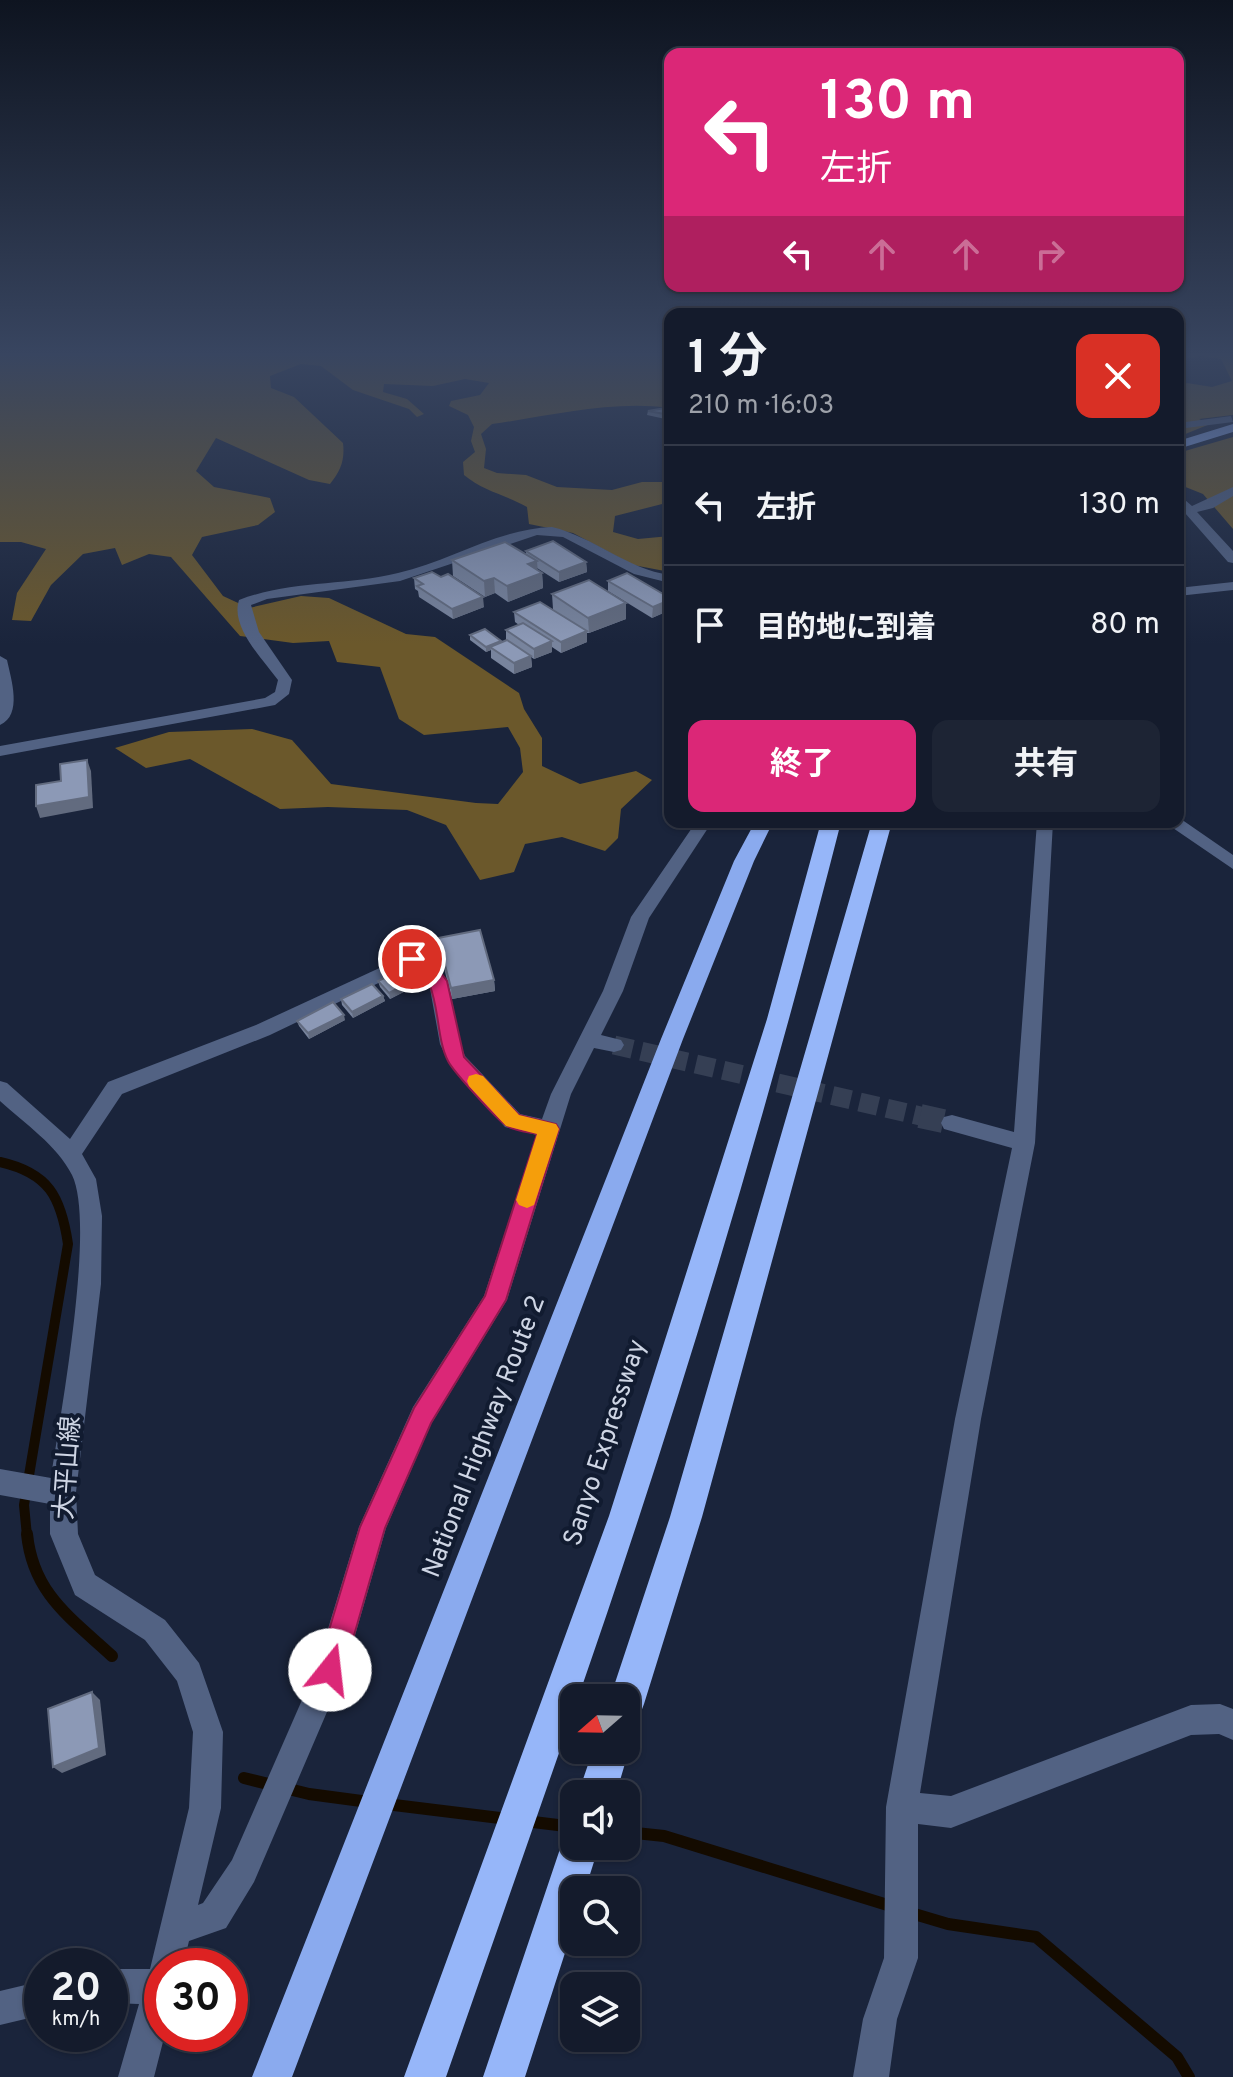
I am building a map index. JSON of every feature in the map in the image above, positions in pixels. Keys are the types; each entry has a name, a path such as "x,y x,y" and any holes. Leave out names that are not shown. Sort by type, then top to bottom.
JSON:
{"highway":[{"name":"National Highway Route 2","path":"272,2077 666,1054 744,861 761,828"},
{"name":"Sanyo Expressway","path":"425,2077 625,1516 779,1019 829,828"},
{"path":"632,1684 686,1517 880,828"},
{"path":"504,2077 575,1860"}],"street":[{"path":"1190,510 1209,505 1233,491"},
{"path":"1184,504 1233,559"},
{"path":"0,751 270,702 282,694 285,680 246,622 242,611 244,603 267,593 374,583 404,577 535,531 566,534 625,567 664,579"},
{"path":"1184,591 1233,586"},
{"path":"0,660 7,701 0,720"},
{"path":"176,1929 214,1916 243,1871 292,1764 330,1670 373,1527 422,1416 495,1300 561,1094 613,991 640,917 700,828"},
{"path":"871,2077 880,2019 901,1958 902,1807 968,1419 1024,1143 1045,828"},
{"path":"1184,828 1233,863"},
{"path":"70,1152 86,1138 100,1107 115,1088 263,1030 412,959 422,961 438,981 450,1044 457,1060 513,1121 549,1129"},
{"path":"589,1039 614,1045"},
{"name":"大平山線","path":"0,1089 70,1152 85,1179 91,1216 89,1284 52,1492 64,1534 85,1585 155,1630 189,1673 208,1732 205,1808 171,1948"},
{"path":"952,1123 1024,1143"},
{"path":"5,1483 52,1492"},
{"path":"902,1807 951,1812 1191,1720 1220,1719 1233,1725"},
{"path":"0,2008 24,2002"},
{"name":"大平山線","path":"136,2077 144,2048"}],"shaded area":[{"path":"0,450 209,450 196,471 214,487 270,498 275,512 258,525 202,537 192,555 223,596 249,608 301,596 329,598 406,634 435,637 519,693 524,709 542,738 542,766 580,784 636,771 652,780 621,809 618,838 605,851 562,837 525,844 514,872 480,880 446,825 407,810 280,809 190,759 146,768 115,748 169,732 252,729 292,740 331,784 498,804 523,772 520,748 508,727 424,735 399,719 380,667 337,662 329,641 293,643 240,636 171,557 149,554 122,565 115,548 83,554 51,585 31,621 12,620 17,593 46,549 21,542 0,542"},
{"path":"242,450 343,450 341,465 330,484 309,480"},
{"path":"486,450 484,468 497,473 526,475 557,487 612,490 642,482 664,482 664,504 615,516 613,532 638,539 664,537 664,571 633,565 573,533 529,524 527,507 464,475 463,462 475,452"},
{"path":"1233,450 1233,529 1203,494 1184,486 1184,451"}],"building":[{"path":"553,541 586,562 559,572 526,551"},
{"path":"505,542 537,561 528,564 542,573 507,586 494,578 484,581 452,560"},
{"path":"432,572 441,577 448,574 483,597 452,609 417,586 423,584 414,578"},
{"path":"627,573 664,595 664,602 653,607 608,581"},
{"path":"589,580 626,603 588,618 552,594"},
{"path":"540,602 587,631 561,642 514,612"},
{"path":"523,623 552,641 534,649 506,630"},
{"path":"485,629 501,641 486,647 470,635"},
{"path":"507,640 531,656 514,663 490,647"},
{"path":"87,760 89,797 36,806 36,785 61,781 60,764"},
{"path":"480,930 494,980 451,988 438,938"},
{"path":"415,963 426,974 389,993 378,981"},
{"path":"372,984 383,996 352,1012 341,999"},
{"path":"333,1002 344,1015 308,1033 297,1021"},
{"path":"92,1692 99,1748 53,1767 48,1709"}],"waterway":[{"path":"0,1162 30,1173 50,1190 61,1213 68,1244 24,1505 27,1536"},
{"path":"27,1534 37,1573 46,1589 69,1617 112,1656"},
{"path":"244,1778 309,1794 369,1802"},
{"path":"386,1804 508,1819"},
{"path":"525,1821 560,1825"},
{"path":"640,1833 664,1836 894,1907"},
{"path":"911,1913 948,1924 1036,1937 1177,2057 1189,2077"}],"tunnel":[{"path":"614,1045 927,1117"},
{"path":"920,1116 927,1117"},
{"path":"927,1117 952,1123"}],"slow traffic":[{"path":"476,1081 513,1121 549,1129 527,1200"}],"route":[{"path":"330,1670 373,1527 422,1416 495,1300 549,1129 513,1121 457,1060 450,1044 438,981 422,961 412,959"}]}
